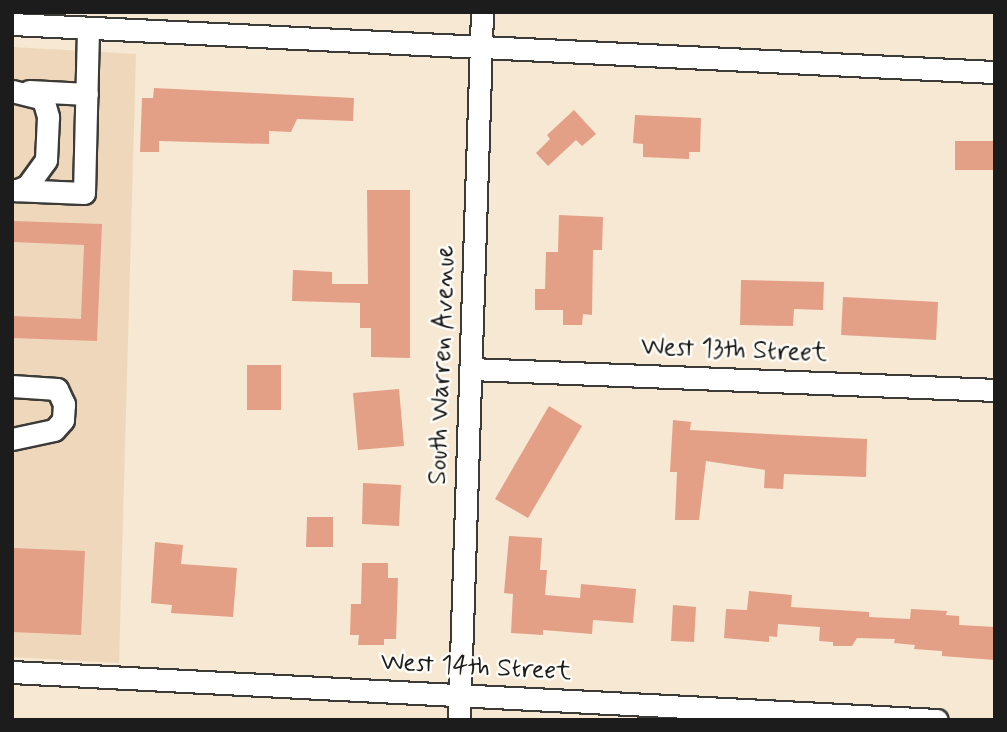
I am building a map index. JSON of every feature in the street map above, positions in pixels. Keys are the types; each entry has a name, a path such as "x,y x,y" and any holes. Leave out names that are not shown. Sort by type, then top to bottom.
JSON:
{"street":[{"name":"South Warren Avenue","path":"459,720 482,12"},
{"path":"12,24 59,19 88,29 482,44 995,72"},
{"path":"15,190 84,193 88,29"},
{"path":"17,91 87,94"},
{"path":"15,190 27,186 46,160 48,141 43,99 17,91"},
{"name":"West 13th Street","path":"471,369 995,390"},
{"path":"12,386 57,389 64,404 63,420 54,430 18,439"},
{"name":"West 14th Street","path":"12,672 937,720"}],"shaded area":[{"path":"12,47 136,54 119,663 12,657"}],"building":[{"path":"154,88 354,98 353,121 297,119 291,132 269,131 269,144 159,141 159,152 140,152 142,98 153,98"},
{"path":"574,110 596,134 582,146 576,140 548,166 536,153 550,139 547,135"},
{"path":"635,115 701,118 700,152 689,152 689,159 643,157 643,144 633,143"},
{"path":"955,141 995,141 995,170 955,170"},
{"path":"367,190 410,190 410,358 371,357 371,328 360,328 360,303 292,301 293,270 332,272 332,284 368,284"},
{"path":"559,215 603,217 602,250 593,250 592,315 583,314 582,325 563,325 563,310 535,310 535,289 545,289 546,252 558,252"},
{"path":"12,221 102,224 97,341 12,338 12,316 81,319 84,245 12,242"},
{"path":"741,280 824,282 823,310 794,309 793,326 740,325"},
{"path":"843,297 938,302 936,340 841,335"},
{"path":"247,365 281,365 281,410 247,410"},
{"path":"399,389 404,446 358,450 353,393"},
{"path":"549,406 582,426 528,518 495,499"},
{"path":"673,420 691,422 690,430 867,439 866,477 784,474 783,489 764,488 765,470 706,461 699,520 675,520 677,472 670,472"},
{"path":"363,483 401,485 399,526 362,524"},
{"path":"307,517 333,517 333,547 306,547"},
{"path":"509,536 542,538 540,570 547,570 545,595 580,598 581,584 636,589 633,623 593,620 592,634 543,630 543,635 511,633 513,594 504,593"},
{"path":"155,542 183,545 181,564 237,568 233,617 171,613 172,605 151,603"},
{"path":"12,548 85,551 81,635 12,632"},
{"path":"362,563 388,563 388,578 398,578 396,639 384,639 384,645 358,645 359,635 350,635 351,604 361,604"},
{"path":"749,591 792,595 791,607 869,612 869,617 910,619 911,609 947,611 946,615 959,616 959,625 995,627 995,660 942,656 942,651 914,649 915,645 894,643 895,639 857,638 852,646 833,646 833,642 819,641 820,627 778,624 777,637 769,636 769,642 724,638 726,609 747,610"},
{"path":"673,605 696,607 694,642 671,641"}]}
